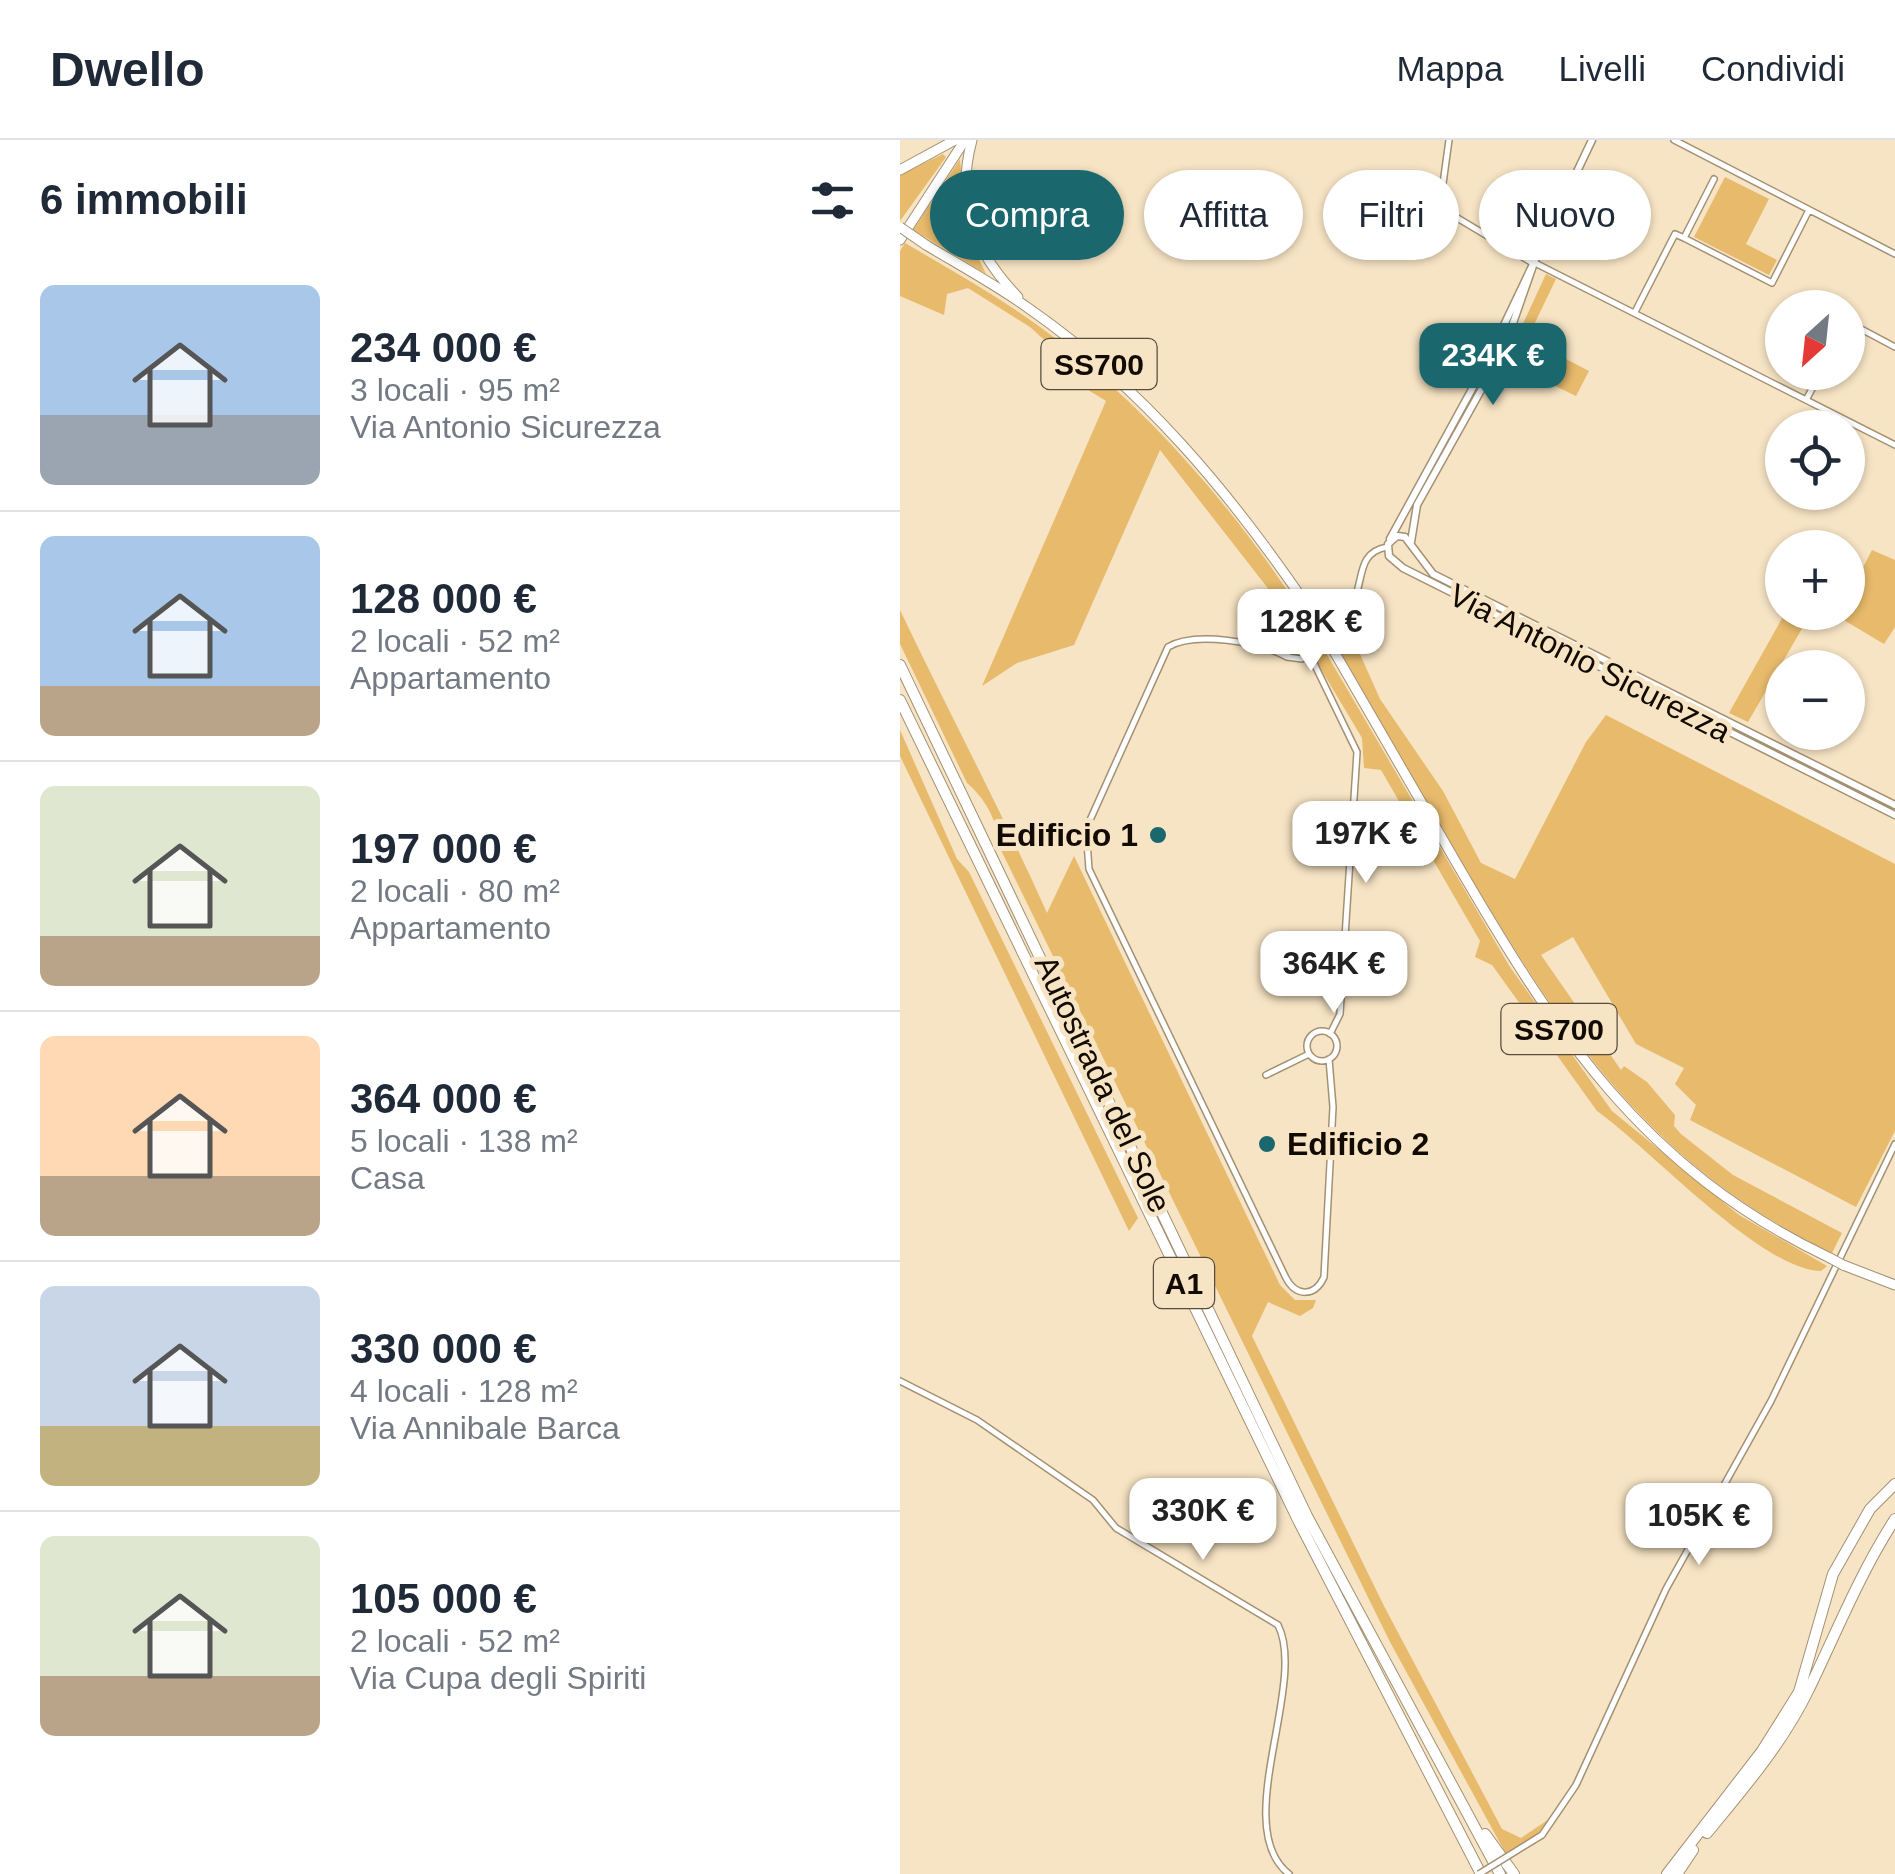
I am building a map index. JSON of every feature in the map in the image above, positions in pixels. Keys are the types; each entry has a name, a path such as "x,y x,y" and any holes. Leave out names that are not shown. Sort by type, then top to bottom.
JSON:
{"highway":[{"path":"900,170 956,140"},
{"path":"900,240 969,140"},
{"path":"969,140 963,188 969,224 984,257 1031,310"},
{"name":"SS700","path":"900,229 1031,310 1094,360 1182,442 1233,502 1308,607 1506,948 1574,1051 1606,1090 1661,1146 1730,1200 1830,1258 1895,1285"},
{"name":"Autostrada del Sole","path":"900,665 1307,1516 1500,1874"},
{"name":"Autostrada del Sole","path":"900,700 1326,1575 1479,1871"},
{"path":"1666,1874 1762,1751 1799,1692 1833,1574 1870,1509 1895,1484"},
{"path":"1678,1871 1778,1743 1808,1692 1868,1560 1895,1518"},
{"path":"1458,1796 1514,1874"}],"street":[{"path":"1449,140 1441,198 1444,210 1535,262 1895,445"},
{"path":"1388,543 1483,369 1592,140"},
{"path":"1674,140 1895,254"},
{"path":"1684,140 1695,152"},
{"path":"1684,238 1714,180"},
{"path":"1634,313 1675,234 1772,283 1809,210"},
{"path":"1396,561 1404,561 1412,547 1410,526 1418,505 1504,350 1535,262"},
{"path":"1865,331 1895,347"},
{"path":"1806,400 1811,390"},
{"path":"1260,648 1291,640 1352,604 1365,559 1388,543 1401,536 1412,547"},
{"name":"Via Antonio Sicurezza","path":"1388,543 1396,561 1439,587 1895,815"},
{"name":"Via Antonio Sicurezza","path":"1412,547 1433,574 1895,805"},
{"path":"1296,661 1307,648 1313,628"},
{"path":"1316,674 1296,661 1260,648 1188,640 1164,652 1086,829 1084,847 1089,868 1286,1278 1293,1289 1305,1294 1316,1290 1324,1278 1333,1107 1329,1059 1336,1047 1330,1034"},
{"path":"1291,640 1307,648 1316,674 1357,752 1340,1014 1330,1034"},
{"path":"1287,657 1291,640"},
{"path":"1309,1054 1311,1035 1330,1034"},
{"path":"1309,1054 1316,1060 1329,1059"},
{"path":"1266,1075 1309,1054"},
{"path":"1479,1871 1542,1835 1576,1784 1666,1589 1770,1401 1895,1144"},
{"path":"900,1381 976,1420 1093,1500 1116,1528 1278,1626 1283,1636 1283,1662 1266,1812 1268,1845 1289,1874"}],"shaded area":[{"path":"943,154 946,157 937,170 930,170 930,179 900,221 900,175"},
{"path":"1725,177 1769,199 1746,244 1777,260 1769,275 1694,237"},
{"path":"930,204 930,240 913,230"},
{"path":"905,243 984,290 1042,328 1096,372 1196,472 1255,545 1308,622 1299,628 1160,450 1074,645 1017,663 982,686 1106,401 1051,367 1052,347 1030,327 968,288 947,294 944,315 900,296 900,251"},
{"path":"963,260 979,260 986,274"},
{"path":"1546,274 1556,279 1516,362 1507,358"},
{"path":"1564,358 1589,371 1576,396 1551,384"},
{"path":"1872,550 1895,560 1895,627 1884,644 1860,630 1865,630 1865,563"},
{"path":"1358,608 1360,654 1380,699 1443,791 1481,863 1515,879 1586,742 1606,715 1895,864 1895,1131 1856,1207 1690,1120 1696,1105 1675,1084 1684,1068 1636,1044 1573,937 1541,955 1621,1070 1624,1066 1647,1082 1675,1115 1674,1126 1681,1134 1733,1175 1842,1233 1832,1253 1767,1217 1710,1178 1659,1134 1573,1035 1497,921 1327,630"},
{"path":"900,610 1047,913 1074,856 1280,1285 1295,1300 1316,1300 1313,1308 1300,1316 1268,1302 1252,1336 1384,1606 1502,1829 1521,1838 1549,1819 1535,1837 1506,1854 1390,1642 998,844 989,810 967,783 900,644"},
{"path":"1775,630 1801,630 1790,650 1765,650 1765,693 1748,722 1729,713"},
{"path":"1316,636 1510,967 1612,1111 1739,1215 1827,1266 1821,1271 1796,1265 1768,1251 1737,1229 1597,1111 1492,965 1475,957 1480,941 1381,770 1364,768 1362,738 1312,654"},
{"path":"900,730 957,859 969,872 1138,1218 1129,1231 900,756"}],"place":[{"name":"Edificio 1","path":"1158,835"},
{"name":"Edificio 2","path":"1267,1144"}]}
